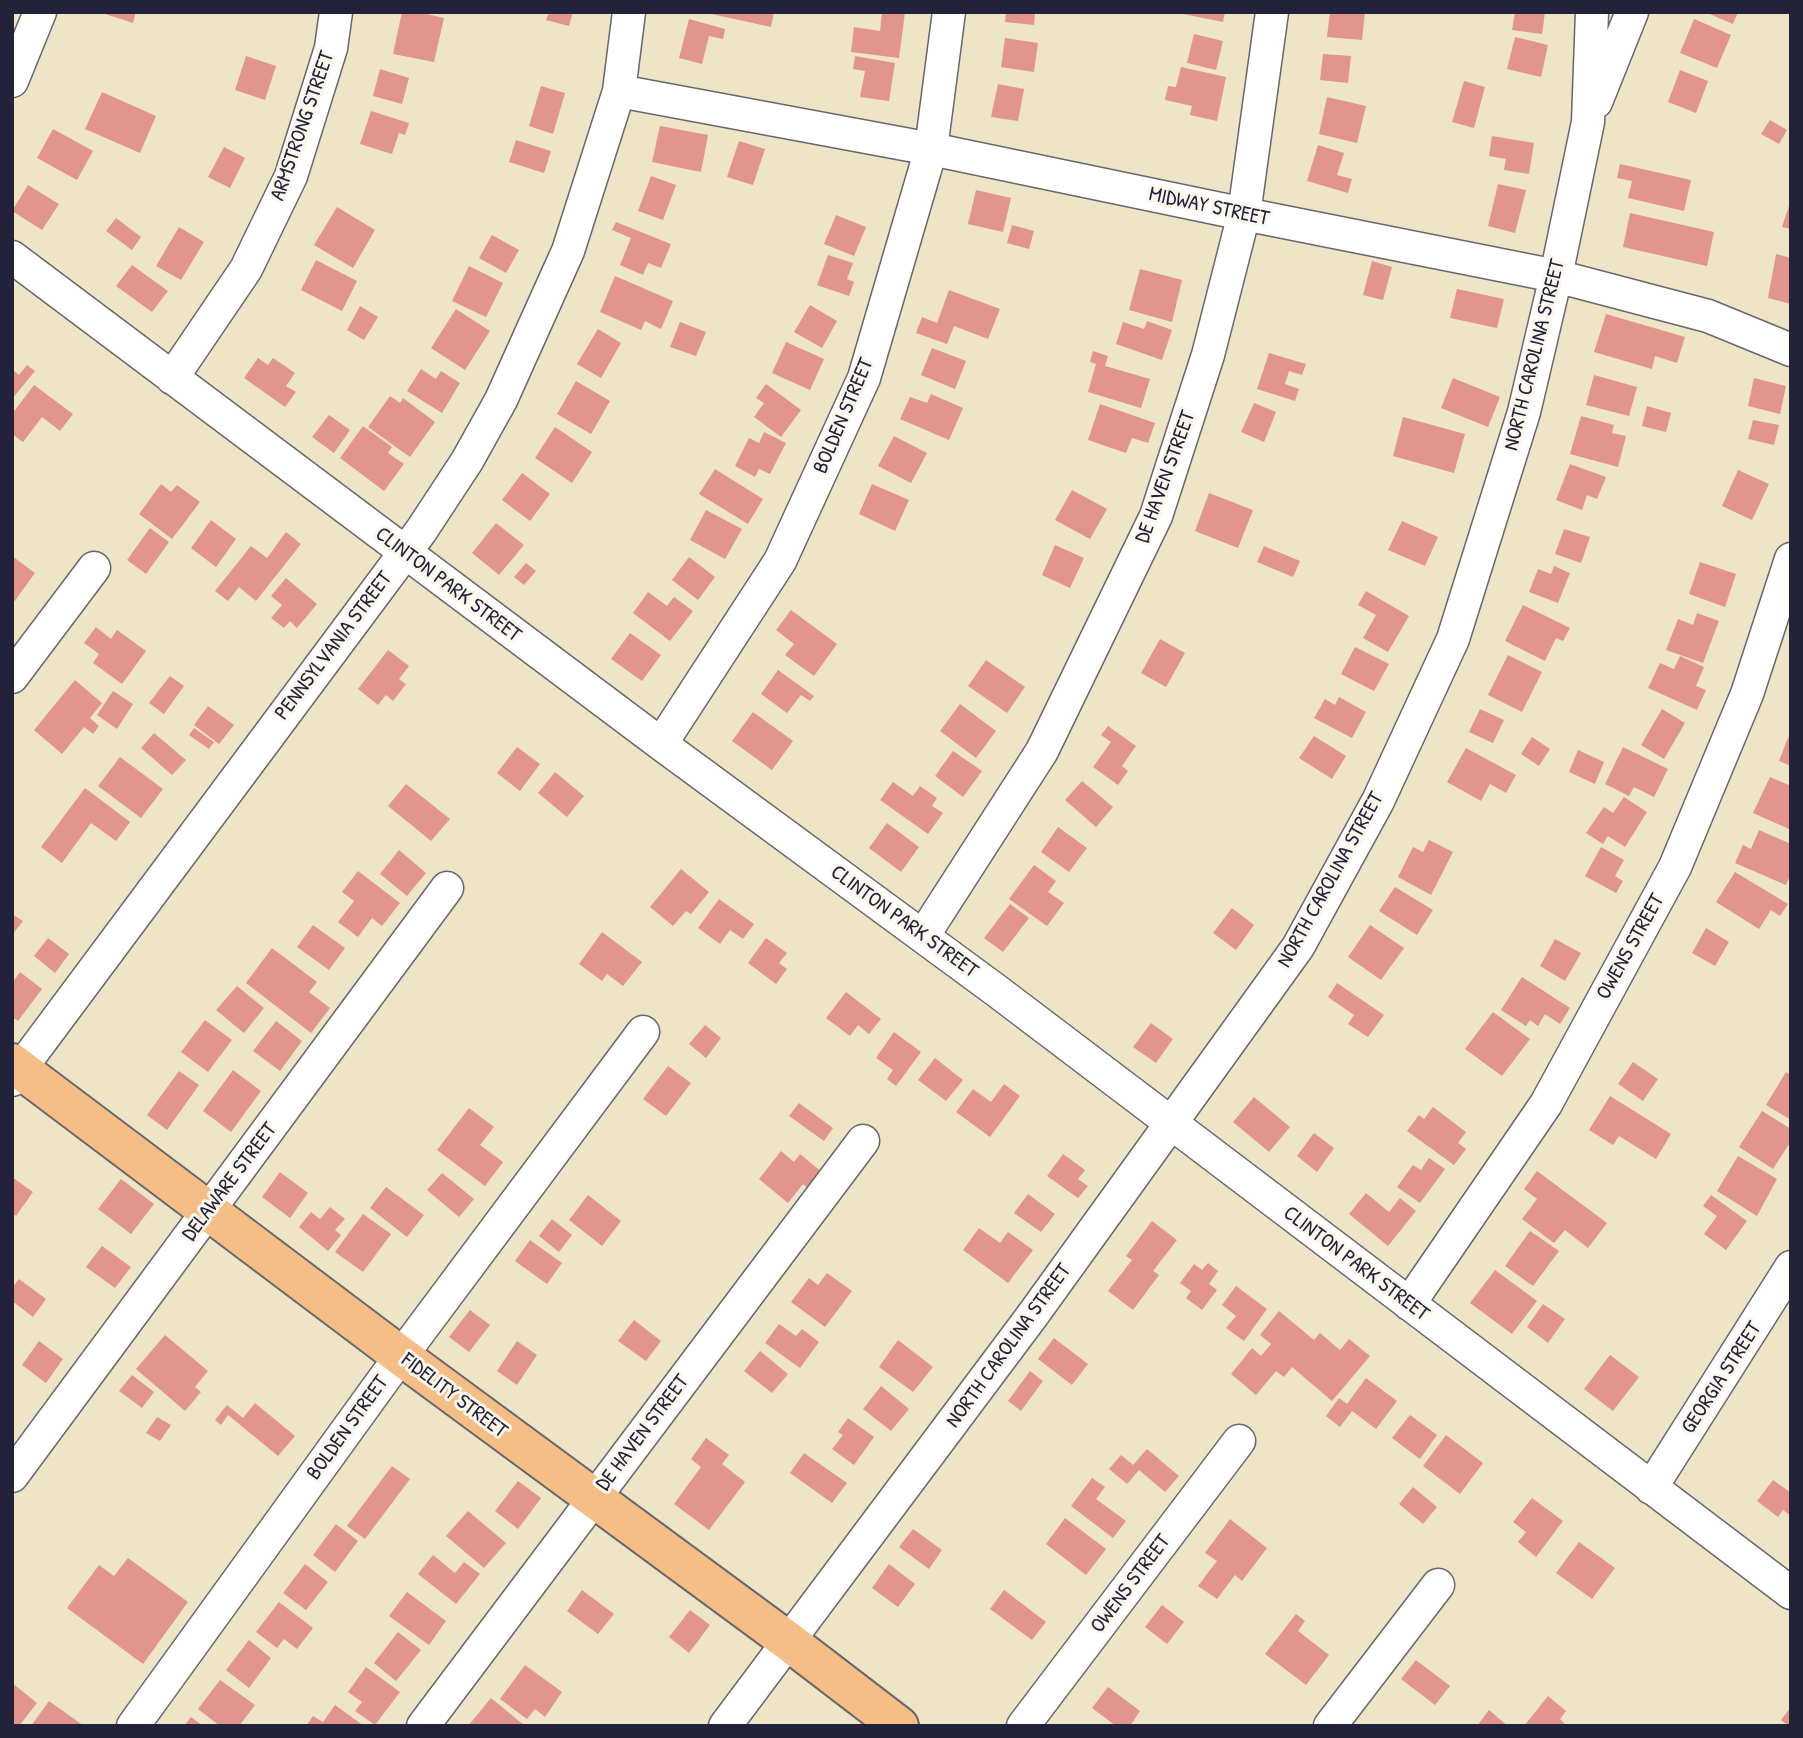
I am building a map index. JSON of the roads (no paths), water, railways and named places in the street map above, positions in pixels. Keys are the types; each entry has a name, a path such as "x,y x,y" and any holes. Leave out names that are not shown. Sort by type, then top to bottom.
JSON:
{"main road":[{"name":"FIDELITY STREET","path":"15,1070 593,1500 788,1641 899,1726"}],"street":[{"path":"12,81 40,12"},
{"name":"ARMSTRONG STREET","path":"172,378 246,269 290,176 331,48 335,12"},
{"name":"PENNSYLVANIA STREET","path":"15,1070 405,553 467,461 501,400 568,251 619,91 628,12"},
{"name":"BOLDEN STREET","path":"661,744 780,562 864,378 931,149 949,12"},
{"name":"DE HAVEN STREET","path":"923,936 1042,751 1156,516 1208,355 1244,214 1272,12"},
{"name":"NORTH CAROLINA STREET","path":"725,1726 1032,1316 1298,947 1377,802 1453,639 1524,412 1588,122 1592,12"},
{"path":"1588,122 1632,12"},
{"name":"MIDWAY STREET","path":"619,91 931,149 1556,276 1708,316 1791,350"},
{"name":"CLINTON PARK STREET","path":"12,257 661,744 923,936 1791,1593"},
{"name":"OWENS STREET","path":"1409,1304 1546,1104 1675,867 1747,694 1791,559"},
{"path":"12,677 94,568"},
{"name":"DELAWARE STREET","path":"12,1476 447,888"},
{"name":"BOLDEN STREET","path":"133,1726 401,1356 643,1032"},
{"name":"DE HAVEN STREET","path":"423,1726 863,1141"},
{"name":"GEORGIA STREET","path":"1651,1488 1791,1267"},
{"name":"OWENS STREET","path":"1023,1726 1239,1441"},
{"path":"1330,1726 1438,1585"}]}
